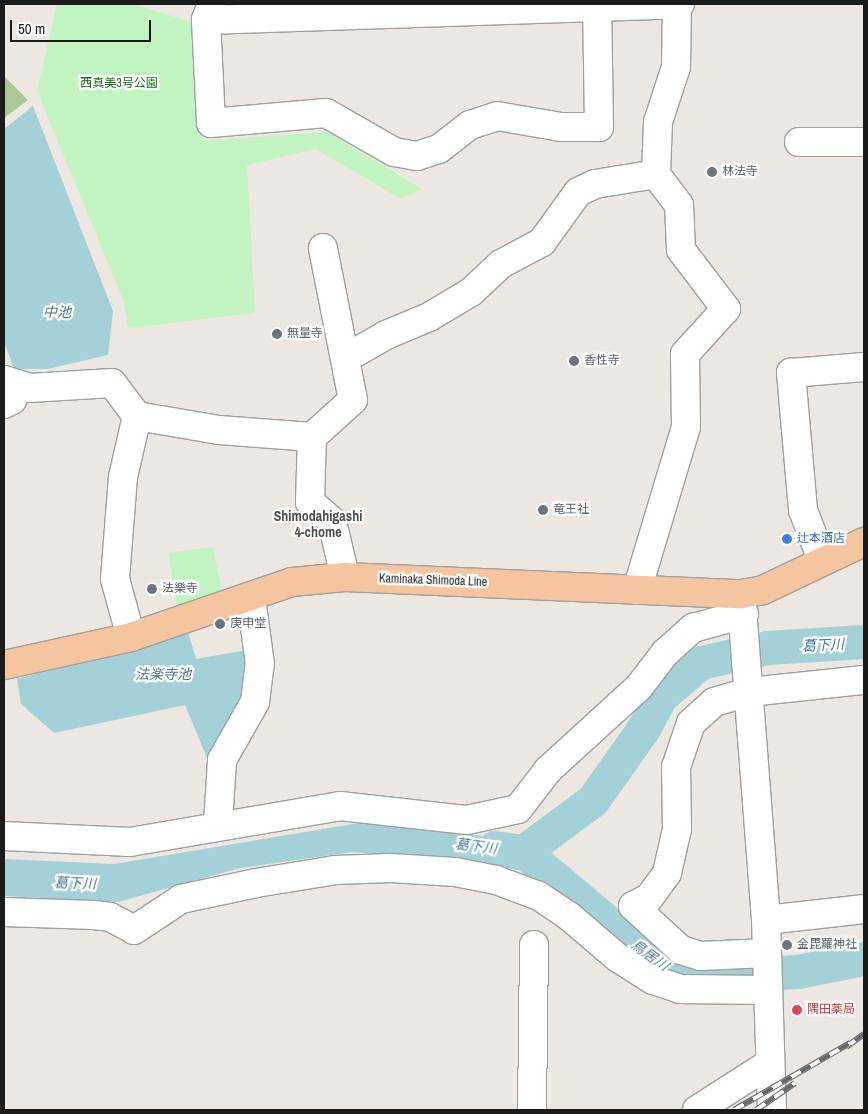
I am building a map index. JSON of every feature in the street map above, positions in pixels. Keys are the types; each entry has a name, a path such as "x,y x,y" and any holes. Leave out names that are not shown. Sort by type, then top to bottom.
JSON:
{"main road":[{"name":"Kaminaka Shimoda Line","path":"4,665 131,637 251,598 292,582 345,577 637,590 743,604 763,590 822,560 864,542"}],"street":[{"path":"597,5 599,127 561,127 497,116 470,125 439,149 417,156 394,152 326,112 211,123 204,10 597,5 678,4 676,67 658,122 656,174 679,205 681,250 726,309 685,354 686,427 637,590"},
{"path":"799,142 864,142"},
{"path":"346,358 386,335 429,317 471,292 501,264 542,242 578,192 594,184 656,174"},
{"path":"9,390 112,383 137,416 219,430 312,436 353,400 323,248"},
{"path":"822,560 803,510 791,373 864,367"},
{"path":"131,637 115,579 123,477 137,416"},
{"path":"312,436 310,502 332,521 345,577"},
{"path":"218,824 222,760 255,702 259,674 257,620 251,598"},
{"path":"4,836 130,842 218,824 340,806 467,820 518,809 548,770 639,686 666,653 693,628 743,604 766,920 769,1064 772,1110"},
{"path":"766,953 700,956 681,950 633,906 649,898 667,873 677,829 676,768 691,723 714,702 749,692 864,680"},
{"path":"4,912 110,917 134,930 181,900 256,883 335,870 391,868 455,872 496,880 538,896 570,916 618,958 653,980 680,989 767,990"},
{"path":"766,920 864,908"},
{"path":"532,1110 534,945"},
{"path":"697,1110 769,1064"}],"green space":[{"name":"西真美3号公園","path":"57,4 132,4 195,23 202,141 327,132 422,189 401,199 316,149 247,165 255,313 128,328 123,299 37,91"},
{"path":"4,76 28,100 4,118"},
{"path":"213,547 223,597 178,612 168,553"}],"water":[{"name":"中池","path":"33,106 113,311 108,355 47,369 14,369 4,341 4,129"},
{"name":"法楽寺池","path":"188,632 196,659 247,650 243,696 207,758 185,705 54,733 21,704 17,679"},
{"path":"359,823 446,830 512,841 534,835 547,857 528,872 471,861 353,852 240,868 118,902 4,896 4,859 114,864"}],"waterway":[{"name":"葛下川","path":"495,848 524,852 593,801 644,729 661,697 701,663 768,648 864,642"},
{"name":"鳥居川","path":"524,852 648,956 675,973 716,977 798,972 864,959"}],"railway":[{"path":"846,1047 864,1034"},
{"path":"734,1110 850,1043"},
{"path":"756,1110 795,1083"}],"place":[{"name":"林法寺","path":"712,172"},
{"name":"無量寺","path":"277,334"},
{"name":"香性寺","path":"574,361"},
{"name":"竜王社","path":"543,510"},
{"name":"辻本酒店","path":"787,539"},
{"name":"法樂寺","path":"152,589"},
{"name":"庚申堂","path":"220,624"},
{"name":"金毘羅神社","path":"787,945"},
{"name":"隅田薬局","path":"797,1010"}],"district":[{"name":"Shimodahigashi 4-chome","path":"318,524"}]}
